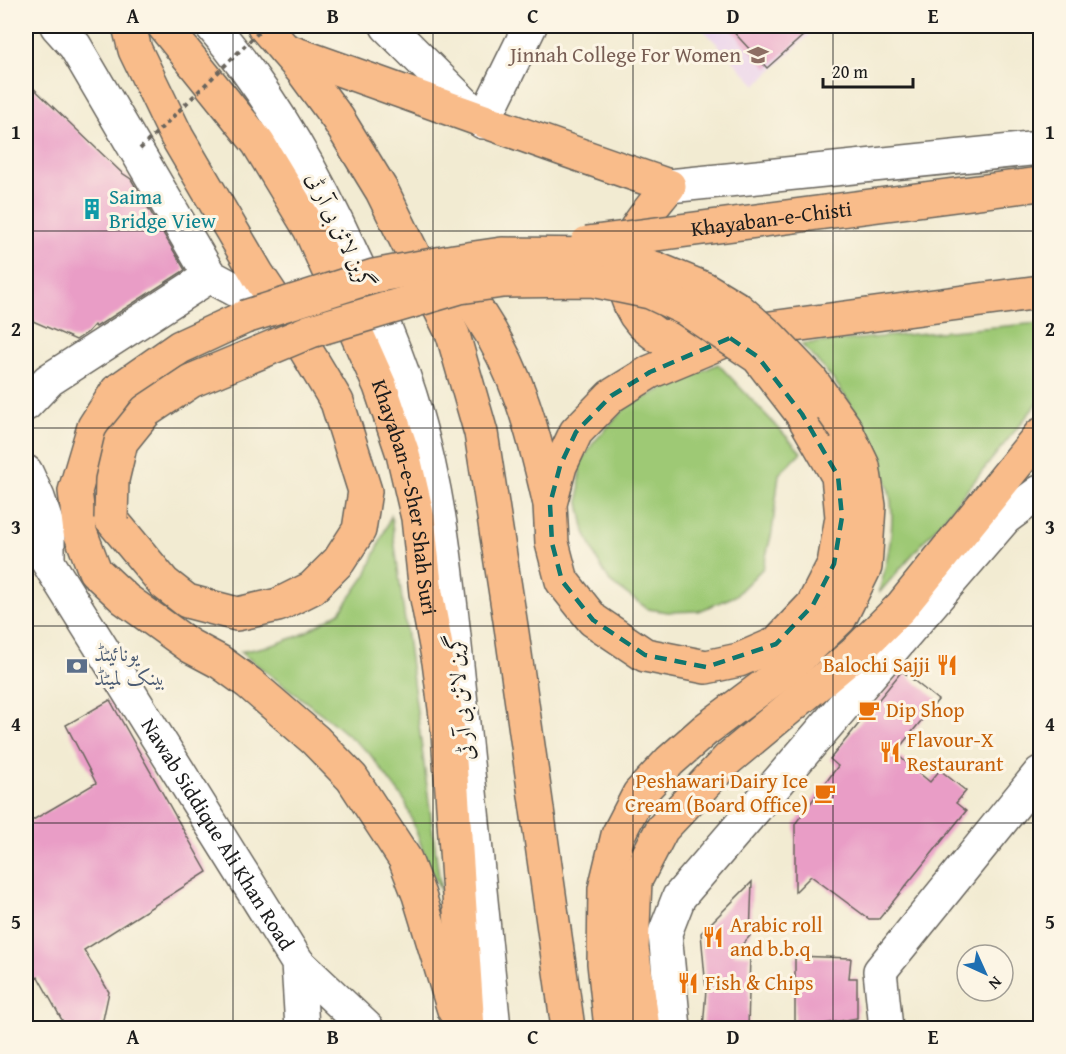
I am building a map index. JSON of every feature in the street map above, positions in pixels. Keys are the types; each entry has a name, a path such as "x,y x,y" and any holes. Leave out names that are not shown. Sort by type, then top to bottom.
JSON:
{"main road":[{"path":"129,26 135,50 177,137 258,275 286,317 337,402 365,491 359,530 339,561 312,588 278,605 237,614 187,602 164,583 111,519 111,480 121,442 146,411 191,381 312,331 460,287 503,281 592,280 650,292 659,296 686,309 758,357 802,414 838,476 842,517 834,564 813,605 776,644 739,660 706,667 645,655 620,641 592,620 562,581 552,543 550,504 537,446 510,367 489,328 457,279 404,235"},
{"name":"Khayaban-e-Sher Shah Suri","path":"164,26 258,143 310,229 380,386 403,454 418,518 426,593 439,662 448,732 468,1029"},
{"path":"271,34 483,122 669,186 640,224 627,247 622,272 629,302 641,323 659,337 748,331 1041,292"},
{"path":"271,34 302,70 338,119 382,191 453,335 481,433 568,1029"},
{"name":"Khayaban-e-Chisti","path":"502,254 1041,184"},
{"path":"459,1029 405,859 352,778 315,740 249,683 190,646 125,599 95,571 80,532 75,491 94,427 117,391 180,347 245,317 374,276 502,254 610,255 654,268 705,289 738,309 770,336 812,380 845,428 863,466 869,506 865,567 840,618 788,668 705,730 670,761 639,794 618,834 605,890 604,963 611,1029"},
{"path":"550,504 560,466 576,432 611,396 650,372 748,331"},
{"path":"643,1029 632,948 635,881 662,828 728,759 854,654 901,607 1041,435"}],"street":[{"path":"57,26 75,46 210,276 286,317"},
{"name":"گرین لائن بی آر ٹی","path":"212,26 234,51 258,86 298,147 326,196 381,315 417,416 439,514 452,618 494,1029"},
{"path":"387,26 483,122 530,26"},
{"path":"669,186 1041,148"},
{"path":"26,404 49,380 210,276"},
{"path":"26,472 48,528 48,563"},
{"path":"674,1029 665,933 679,897 1005,518 1041,492"},
{"name":"Nawab Siddique Ali Khan Road","path":"26,526 298,963 302,1029"},
{"path":"886,1029 880,971 1041,773"},
{"path":"298,963 367,1029"}],"path":[{"path":"140,149 271,34"}],"highlighted area":[{"path":"730,338 758,357 802,414 838,476 842,517 834,564 813,605 776,644 706,667 645,655 593,620 562,581 552,543 550,504 560,466 576,432 611,396 650,372"}],"shaded area":[{"name":"Jinnah College For Women","path":"700,26 819,26 756,85"}],"green space":[{"path":"1040,323 1040,400 946,516 879,593 892,525 890,493 874,448 858,416 827,372 801,344"},
{"path":"718,364 801,452 779,474 772,532 763,568 735,596 699,611 668,612 648,609 610,582 597,560 585,532 579,503 580,463 594,442 628,405"},
{"path":"391,516 441,892 405,801 369,753 240,652 273,645 301,635 340,612 366,575"}],"building":[{"path":"728,26 814,26 767,68"},
{"name":"Saima Bridge View","path":"26,81 131,179 185,270 96,327 94,325 76,340 26,318"},
{"path":"902,671 938,700 895,753 930,782 940,770 966,791 956,803 966,811 879,919 869,919 811,876 795,892 795,824 838,766 830,759"},
{"path":"110,700 207,872 84,950 109,992 101,1029 67,1029 38,977 26,985 26,824 96,783 66,725"},
{"path":"752,882 750,936 733,954 750,955 748,1029 703,1029 706,989 701,933"},
{"path":"795,956 851,958 849,978 857,978 857,1018 795,1029"}],"place":[{"name":"Jinnah College For Women","path":"758,55"},
{"name":"Saima Bridge View","path":"92,209"},
{"name":"Balochi Sajji","path":"947,665"},
{"name":"یونائیٹڈ بینک لمیٹڈ","path":"77,666"},
{"name":"Dip Shop","path":"869,710"},
{"name":"Flavour-X Restaurant","path":"890,752"},
{"name":"Peshawari Dairy Ice Cream (Board Office)","path":"825,793"},
{"name":"Arabic roll and b.b.q","path":"713,937"},
{"name":"Fish & Chips","path":"688,983"}]}
